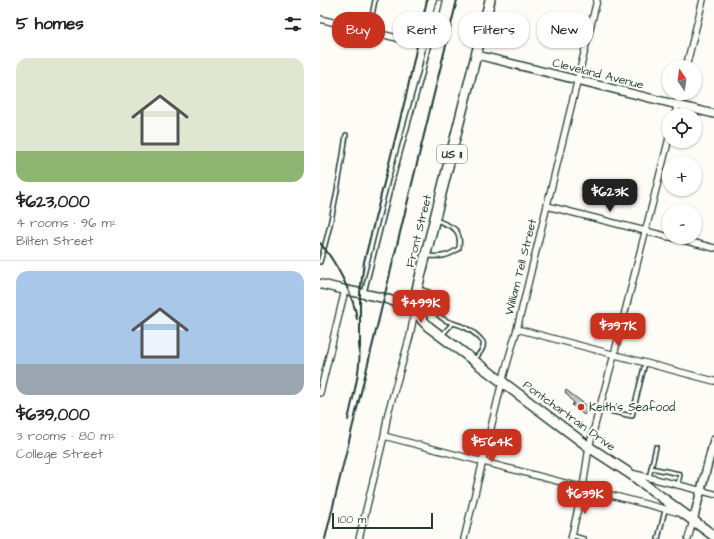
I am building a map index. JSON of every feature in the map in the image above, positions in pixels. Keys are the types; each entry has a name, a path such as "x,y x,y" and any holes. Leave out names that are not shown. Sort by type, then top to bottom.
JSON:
{"main road":[{"name":"Front Street","path":"415,309 417,288 490,0"},
{"path":"320,284 384,298 415,309"},
{"name":"Pontchartrain Drive","path":"415,309 429,327 440,336 590,447 629,473 683,514 713,534"}],"street":[{"name":"William Tell Street","path":"464,539 597,0"},
{"path":"688,60 703,0"},
{"path":"436,12 439,1"},
{"path":"320,19 332,22"},
{"name":"Cleveland Avenue","path":"476,55 714,114"},
{"path":"676,108 678,100"},
{"path":"571,537 583,487 590,447 667,148"},
{"path":"547,206 662,235"},
{"path":"698,244 714,248"},
{"path":"320,394 345,290"},
{"name":"Front Street","path":"359,539 384,436 388,413 410,336 415,309"},
{"path":"517,329 714,381"},
{"path":"384,436 683,514"},
{"path":"688,539 714,440"},
{"path":"629,473 714,494"}],"lane":[{"path":"373,12 375,0"},
{"path":"364,294 428,48"},
{"path":"320,262 339,183 346,134"},
{"path":"425,256 441,257 453,253 459,248 459,233 452,228 434,220"},
{"path":"417,288 428,291 436,312 440,317 452,324 467,328 483,342 483,348 474,361"},
{"path":"440,336 452,324"},
{"path":"600,409 632,416 645,363"},
{"path":"649,478 656,448"},
{"path":"651,468 680,474 678,485"},
{"path":"658,539 665,509"},
{"path":"571,537 584,539"}],"building":[{"name":"Keith's Seafood","path":"566,390 590,408 584,415 572,405 574,403 565,392"}],"railway":[{"path":"360,348 360,293 364,262 406,96 427,0"},
{"path":"325,539 457,0"},
{"path":"320,243 338,268 348,289 357,319"},
{"path":"348,420 358,371 360,352 359,343"}],"place":[{"name":"Keith's Seafood","path":"581,407"}]}
